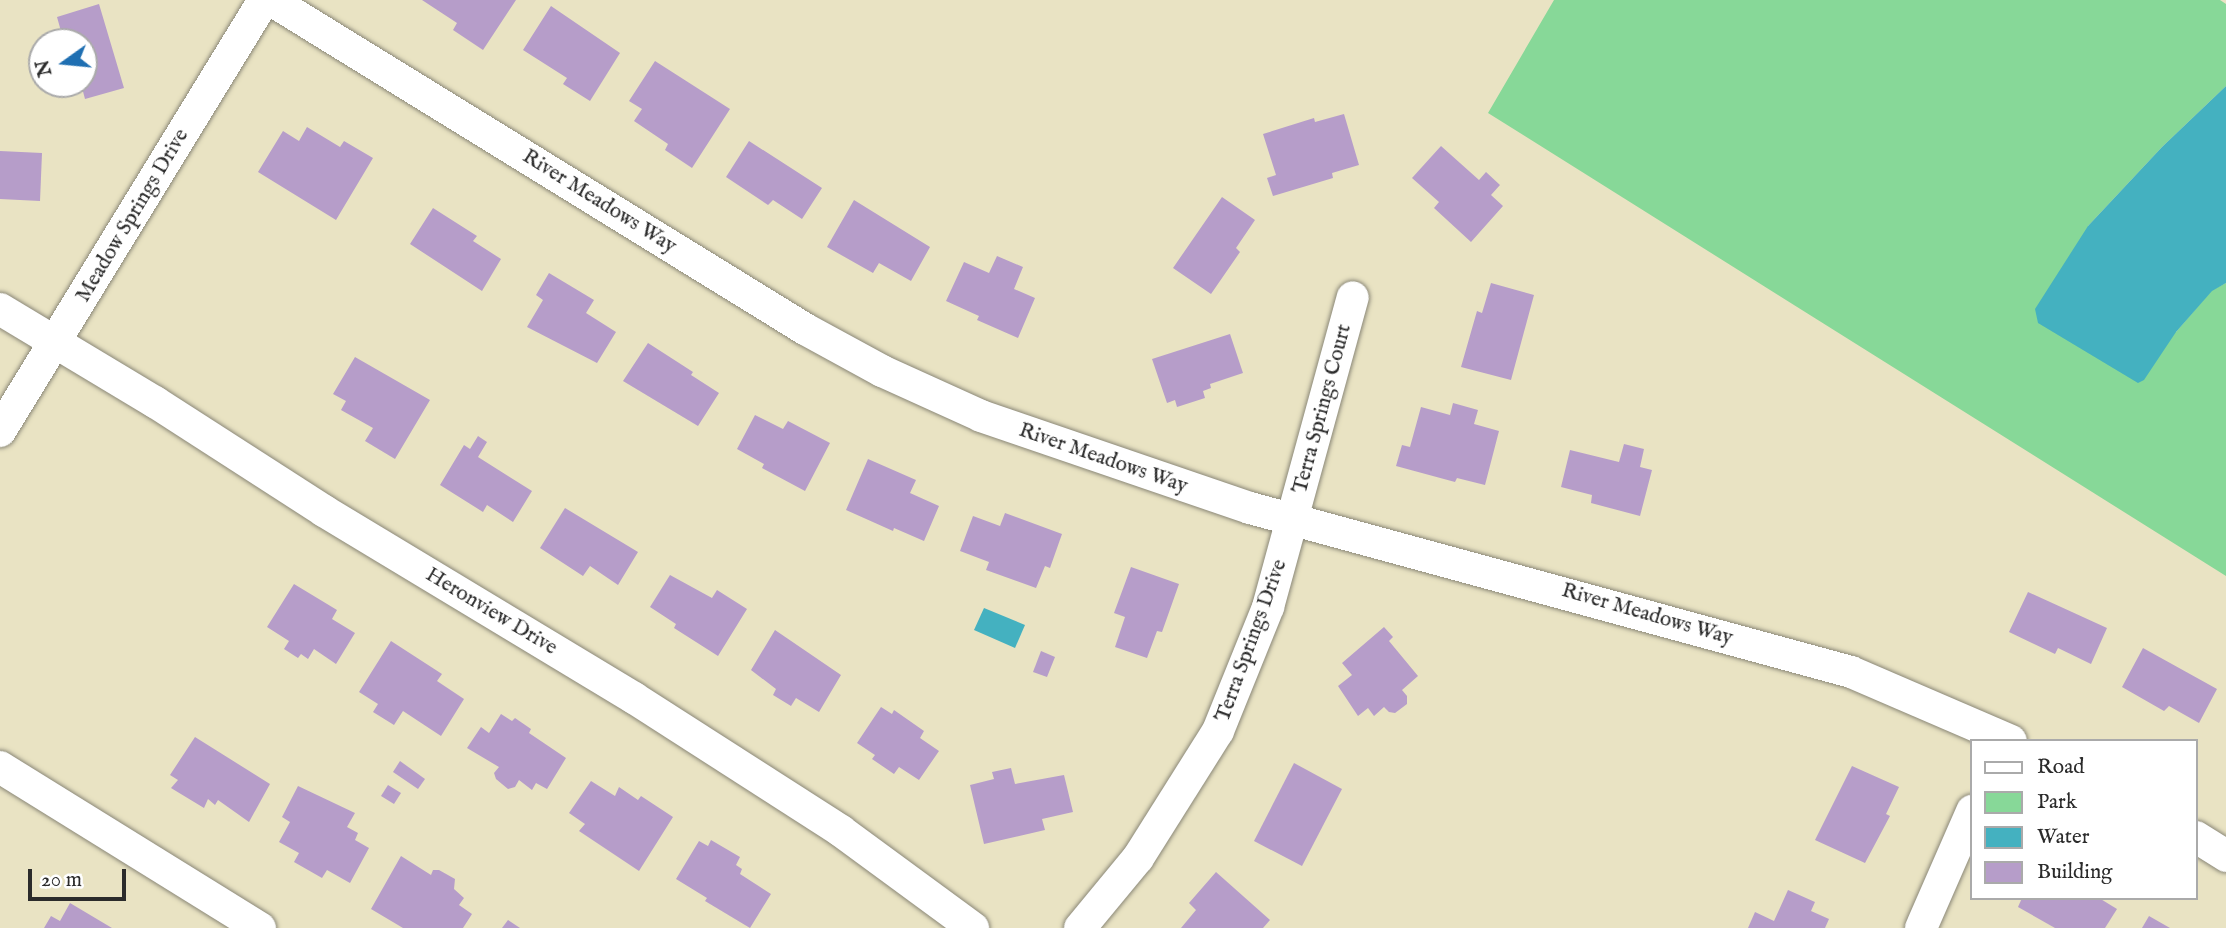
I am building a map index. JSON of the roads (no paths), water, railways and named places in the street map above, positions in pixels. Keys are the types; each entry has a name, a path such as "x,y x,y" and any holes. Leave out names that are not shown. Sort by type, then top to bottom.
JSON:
{"street":[{"name":"Meadow Springs Drive","path":"0,432 264,0"},
{"name":"River Meadows Way","path":"271,0 805,329 882,371 1006,425 1119,466 1294,520 1852,672 2006,739"},
{"name":"Terra Springs Court","path":"1294,520 1353,297"},
{"name":"Heronview Drive","path":"0,309 645,705 841,831 972,928"},
{"name":"Terra Springs Drive","path":"1080,928 1138,858 1218,731 1268,607 1294,520"},
{"path":"0,766 260,928"},
{"path":"1921,928 1970,816"},
{"path":"2198,838 2226,856"}],"water":[{"path":"2226,86 2226,283 2212,291 2176,332 2144,380 2138,383 2038,323 2035,309 2088,226 2162,147"},
{"path":"984,608 1025,625 1015,648 974,630"}]}
